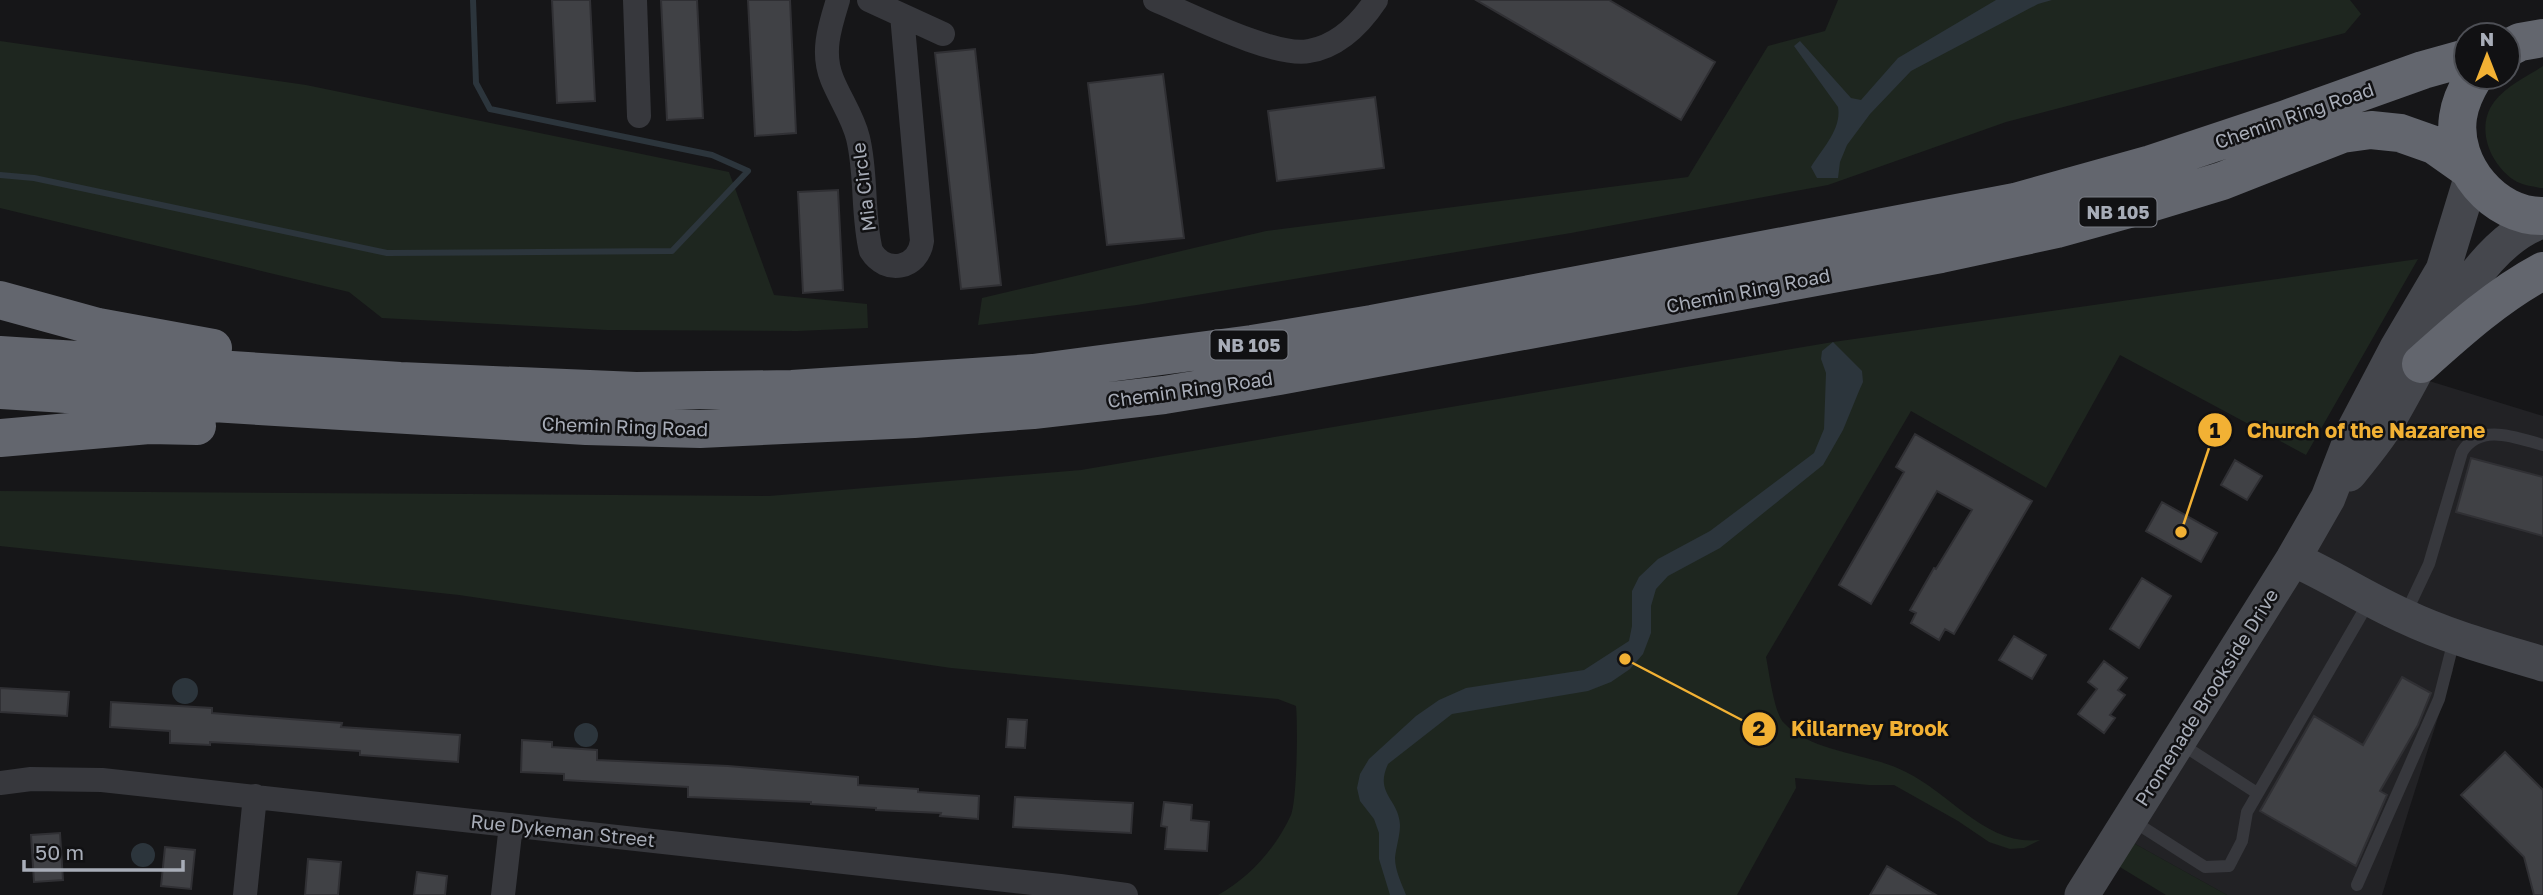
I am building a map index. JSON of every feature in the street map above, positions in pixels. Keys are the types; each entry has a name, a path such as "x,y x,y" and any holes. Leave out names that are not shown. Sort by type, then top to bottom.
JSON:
{"highway":[{"name":"Chemin Ring Road","path":"0,355 400,381 636,391 792,389 1033,373 1252,344 1372,324 2015,202 2151,164 2452,62"},
{"path":"2465,91 2458,118 2459,144 2470,172"},
{"name":"Chemin Ring Road","path":"0,390 586,426 700,429 914,419 1046,409 1164,395 1279,376 1941,254 2057,229 2222,181 2333,138 2371,130 2400,134 2434,145 2470,172 2485,192 2508,208 2543,219"},
{"path":"2421,364 2512,289 2543,271"},
{"path":"0,300 98,327 208,348 542,378 636,391"},
{"path":"0,438 149,425 251,426 401,433 507,433 586,426"}],"street":[{"path":"635,0 639,116"},
{"name":"Mia Circle","path":"838,0 827,36 826,57 831,77 852,118 858,139 871,251 882,264 898,267 906,265 918,256 922,241 902,15"},
{"path":"869,0 943,34"},
{"path":"1155,0 1272,48 1307,52 1338,40 1364,20 1376,0"},
{"name":"Promenade Brookside Drive","path":"2328,498 2356,428 2397,348 2443,270 2470,172"},
{"name":"Promenade Brookside Drive","path":"2082,895 2328,498 2381,433 2451,309 2480,268 2506,242 2543,219"},
{"path":"2292,559 2404,616 2455,636 2543,664"},
{"name":"Rue Dykeman Street","path":"0,783 32,779 102,780 1126,895"},
{"path":"245,895 255,796"},
{"path":"503,895 511,825"}],"lane":[{"path":"2404,616 2429,564 2462,452 2467,444 2485,435 2500,433 2543,444"},
{"path":"2130,819 2205,866 2229,866 2242,841 2247,812 2257,793 2371,598"},
{"path":"2357,885 2439,699 2455,636"},
{"path":"2178,741 2257,793"}],"shaded area":[{"path":"1838,0 2350,0 2361,14 2345,33 2006,122 1828,185 1571,233 1137,305 978,325 982,298 1266,231 1688,177 1768,46 1825,31"},
{"path":"1996,0 2052,0 2038,4 1911,71 1870,114 1847,145 1840,162 1838,178 1817,178 1811,167 1834,131 1838,107 1794,46 1800,41 1851,98 1861,100 1898,58"},
{"path":"0,41 306,85 729,172 774,295 867,304 868,328 797,331 607,330 382,318 349,292 0,208"},
{"path":"2543,66 2543,188 2517,182 2505,173 2488,145 2488,112 2504,91 2522,91 2522,79"},
{"path":"2418,259 2306,455 2120,355 2046,488 1911,411 1766,657 1777,710 1784,723 1810,741 1906,772 1986,827 2003,835 2021,840 2040,840 2024,848 2010,849 1989,842 1894,785 1795,778 1796,788 1737,895 1218,895 1251,871 1278,839 1291,815 1296,779 1296,706 1278,699 951,668 459,595 0,546 0,491 769,496 1081,470 1833,342"},
{"path":"1833,342 1862,371 1863,382 1843,430 1823,465 1720,548 1668,576 1656,589 1651,606 1651,633 1643,654 1630,669 1611,682 1588,691 1452,714 1388,764 1384,783 1399,816 1395,863 1406,895 1390,895 1379,859 1379,833 1374,819 1360,801 1357,788 1360,774 1369,759 1416,716 1439,700 1466,688 1584,670 1629,641 1632,591 1639,577 1658,559 1710,531 1814,453 1824,429 1826,373 1821,359 1822,351"},
{"path":"2413,376 2543,416 2543,664 2456,636 2447,668 2453,670 2382,895 2227,895 2119,835"},
{"path":"185,678 194,682 198,691 194,700 185,704 176,700 172,691 176,682"},
{"path":"586,723 594,727 598,735 594,743 586,747 578,743 574,735 578,727"},
{"path":"2119,835 2227,895 2166,895 2105,858"},
{"path":"143,843 154,850 155,855 148,866 143,867 132,860 131,855 138,844"}],"building":[{"path":"552,0 590,0 595,101 557,103"},
{"path":"661,0 697,0 703,118 667,120"},
{"path":"748,0 790,0 796,133 755,136"},
{"path":"1476,0 1609,0 1715,62 1681,120"},
{"path":"975,49 1001,285 961,289 935,53"},
{"path":"1163,74 1184,238 1107,245 1088,83"},
{"path":"1375,97 1384,168 1277,181 1268,111"},
{"path":"838,190 843,290 803,293 798,192"},
{"path":"1915,434 2032,501 1954,634 1945,629 1939,640 1911,623 1916,613 1910,610 1972,510 1937,491 1871,604 1839,585 1904,472 1896,467"},
{"path":"2471,458 2543,477 2543,536 2456,512"},
{"path":"2235,460 2262,476 2247,500 2221,485"},
{"path":"2162,502 2217,533 2201,562 2146,531"},
{"path":"2142,578 2171,596 2139,648 2110,629"},
{"path":"2014,636 2046,655 2032,679 1999,660"},
{"path":"2104,661 2127,678 2118,690 2125,695 2110,715 2115,718 2104,733 2078,714 2097,689 2088,682"},
{"path":"2402,677 2431,693 2418,725 2380,791 2387,795 2356,866 2260,811 2314,716 2363,745"},
{"path":"0,688 69,692 67,716 0,712"},
{"path":"111,702 212,708 212,713 342,723 341,727 460,735 458,762 360,755 360,751 210,742 210,745 170,743 170,731 110,727"},
{"path":"1008,719 1027,720 1025,748 1006,747"},
{"path":"522,740 552,742 552,747 597,750 597,760 728,766 858,777 858,785 979,796 978,819 940,816 941,813 876,810 811,802 688,797 688,787 564,780 564,774 521,772"},
{"path":"2505,752 2543,790 2543,895 2534,895 2524,857 2461,795"},
{"path":"1015,797 1133,803 1131,833 1013,827"},
{"path":"1164,802 1192,805 1191,820 1209,822 1207,851 1165,849 1167,827 1161,826"},
{"path":"60,833 63,880 34,882 31,835"},
{"path":"165,847 195,850 191,889 161,886"},
{"path":"308,859 341,862 338,895 305,895"},
{"path":"1887,866 1936,895 1870,895"},
{"path":"417,872 447,876 445,895 414,895"}],"waterway":[{"path":"0,175 34,178 387,253 672,251 748,171 712,155 490,109 476,83 473,0"}],"place":[{"name":"Church of the Nazarene","path":"2181,532"},
{"name":"Killarney Brook","path":"1625,659"}]}
